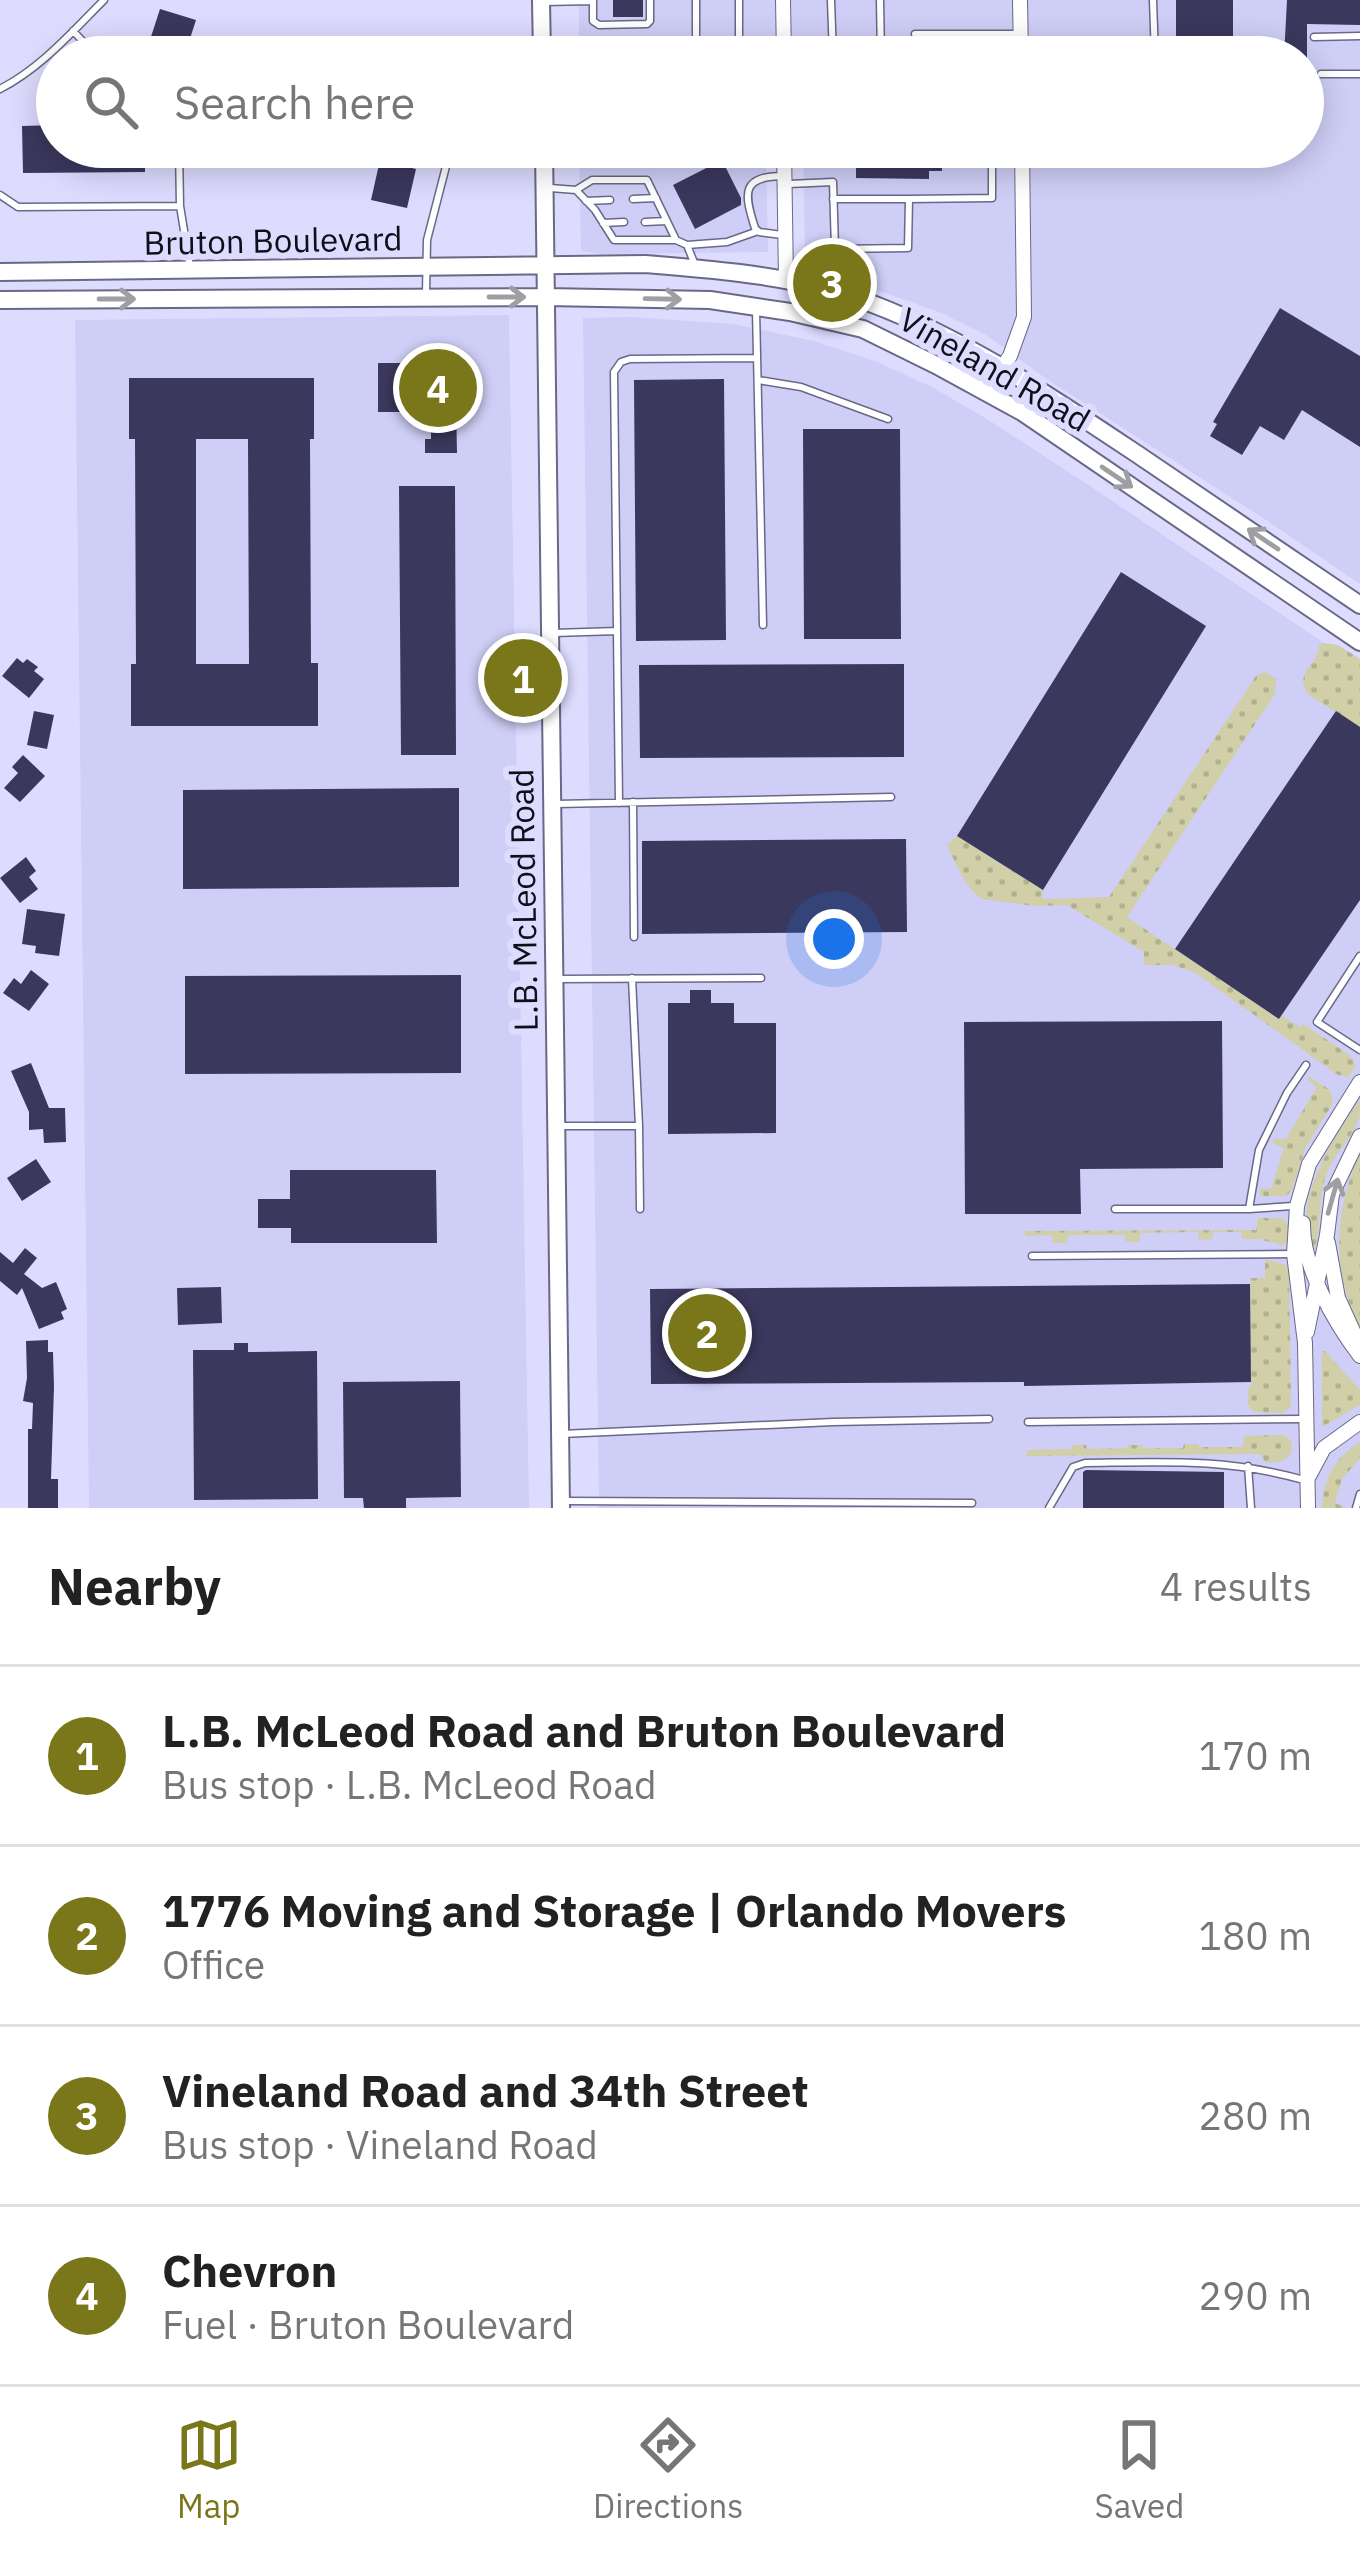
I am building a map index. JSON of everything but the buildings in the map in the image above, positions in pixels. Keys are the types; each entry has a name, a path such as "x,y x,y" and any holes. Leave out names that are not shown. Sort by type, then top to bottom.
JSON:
{"street":[{"path":"783,0 783,36"},
{"path":"1020,0 1021,36"},
{"path":"541,1 542,36"},
{"name":"L.B. McLeod Road","path":"544,168 561,1504"},
{"path":"785,168 786,281"},
{"path":"985,392 1017,341 1024,317 1022,168"},
{"name":"Vineland Road","path":"546,267 645,264 697,268 786,281 867,302 950,337 1003,366 1360,604"},
{"name":"Bruton Boulevard","path":"0,272 546,267"},
{"name":"Bruton Boulevard","path":"0,300 546,297"},
{"name":"Vineland Road","path":"546,297 710,300 790,311 863,329 1022,412 1360,642"},
{"path":"1308,1508 1304,1343 1294,1254 1297,1206 1310,1164 1360,1082"},
{"path":"1304,1343 1332,1194 1360,1136"},
{"path":"1310,1164 1305,1249 1344,1335 1360,1356"},
{"path":"1327,1235 1338,1298 1360,1346"},
{"path":"1308,1481 1324,1448 1360,1422"}],"lane":[{"path":"68,36 104,0"},
{"path":"541,1 593,1 595,24 645,25 650,21 650,0"},
{"path":"696,0 696,36"},
{"path":"739,0 739,36"},
{"path":"831,0 832,36"},
{"path":"880,0 881,36"},
{"path":"1153,0 1154,36"},
{"path":"73,32 77,36"},
{"path":"915,34 933,36"},
{"path":"1324,37 1360,37"},
{"path":"0,89 36,64"},
{"path":"1324,74 1360,74"},
{"path":"179,168 179,206 191,270"},
{"path":"427,297 427,240 446,168"},
{"path":"833,199 992,198 992,168"},
{"path":"758,231 748,204 750,184 760,176 833,182 835,249 908,248 909,199"},
{"path":"544,187 576,190 592,180 647,180 676,239"},
{"path":"576,190 614,240 676,239 687,245 727,242 758,231 785,235"},
{"path":"0,195 19,207 179,206"},
{"path":"633,199 656,198"},
{"path":"586,201 610,200"},
{"path":"645,222 667,221"},
{"path":"603,223 624,222"},
{"path":"687,245 697,268"},
{"path":"756,307 763,625"},
{"path":"619,803 614,372 630,359 758,358"},
{"path":"758,380 801,387 888,419"},
{"path":"550,633 617,631"},
{"path":"552,804 890,797"},
{"path":"633,802 634,937"},
{"path":"1360,956 1317,1022 1360,1050"},
{"path":"632,978 640,1209"},
{"path":"554,979 760,978"},
{"path":"1249,1209 1259,1150 1306,1065"},
{"path":"556,1126 639,1126"},
{"path":"1115,1209 1297,1206"},
{"path":"1032,1256 1294,1254"},
{"path":"560,1434 989,1419"},
{"path":"1028,1421 1306,1419"},
{"path":"1049,1508 1073,1467 1085,1463 1208,1462 1308,1481"},
{"path":"1248,1466 1250,1508"},
{"path":"1356,1508 1360,1494"},
{"path":"561,1504 971,1503"}],"shaded area":[{"path":"579,0 1360,0 1360,584 986,335 939,312 814,268 805,253 803,168 1324,168 1324,36 579,36"},
{"path":"579,168 766,168 768,252 581,251"},
{"path":"509,315 529,1508 89,1508 75,320"},
{"path":"583,318 734,324 814,341 932,387 1084,482 1360,667 1360,1508 599,1508"}],"green space":[{"path":"1324,643 1338,645 1360,659 1360,727 1309,695 1305,687 1304,675"},
{"path":"1264,672 1276,678 1275,694 1127,917 1279,1019 1303,1024 1348,1054 1356,1065 1349,1077 1338,1075 1194,972 1173,965 1144,965 1144,952 1067,905 982,899 965,881 947,845 957,836 1043,890 1042,899 1109,897 1256,676"},
{"path":"1308,1076 1330,1090 1333,1103 1305,1149 1292,1190 1286,1196 1260,1196 1260,1188 1271,1189 1284,1148 1272,1139 1286,1139 1317,1087"},
{"path":"1360,1100 1356,1125 1326,1176 1314,1251 1307,1233 1310,1193 1327,1152"},
{"path":"1360,1154 1360,1329 1344,1286 1339,1242 1345,1198"},
{"path":"1258,1218 1282,1218 1288,1224 1288,1242 1242,1239 1241,1232 1213,1232 1212,1239 1199,1240 1198,1232 1140,1233 1139,1242 1126,1242 1125,1235 1068,1235 1067,1243 1053,1243 1052,1235 1025,1236 1025,1231 1256,1230"},
{"path":"1265,1259 1289,1270 1291,1399 1283,1413 1254,1412 1248,1405 1250,1278 1265,1278"},
{"path":"1322,1352 1360,1390 1360,1405 1322,1427"},
{"path":"1283,1435 1291,1440 1291,1452 1276,1462 1265,1462 1261,1454 1027,1456 1027,1450 1071,1449 1072,1445 1086,1445 1087,1449 1183,1448 1184,1444 1243,1447 1244,1436"},
{"path":"1360,1442 1360,1458 1342,1479 1335,1503 1346,1508 1322,1508 1332,1470"}],"place":[{"name":"Vineland Road and 34th Street","path":"832,283"},
{"name":"Chevron","path":"438,388"},
{"name":"L.B. McLeod Road and Bruton Boulevard","path":"523,678"},
{"name":"1776 Moving and Storage | Orlando Movers","path":"707,1333"}]}
